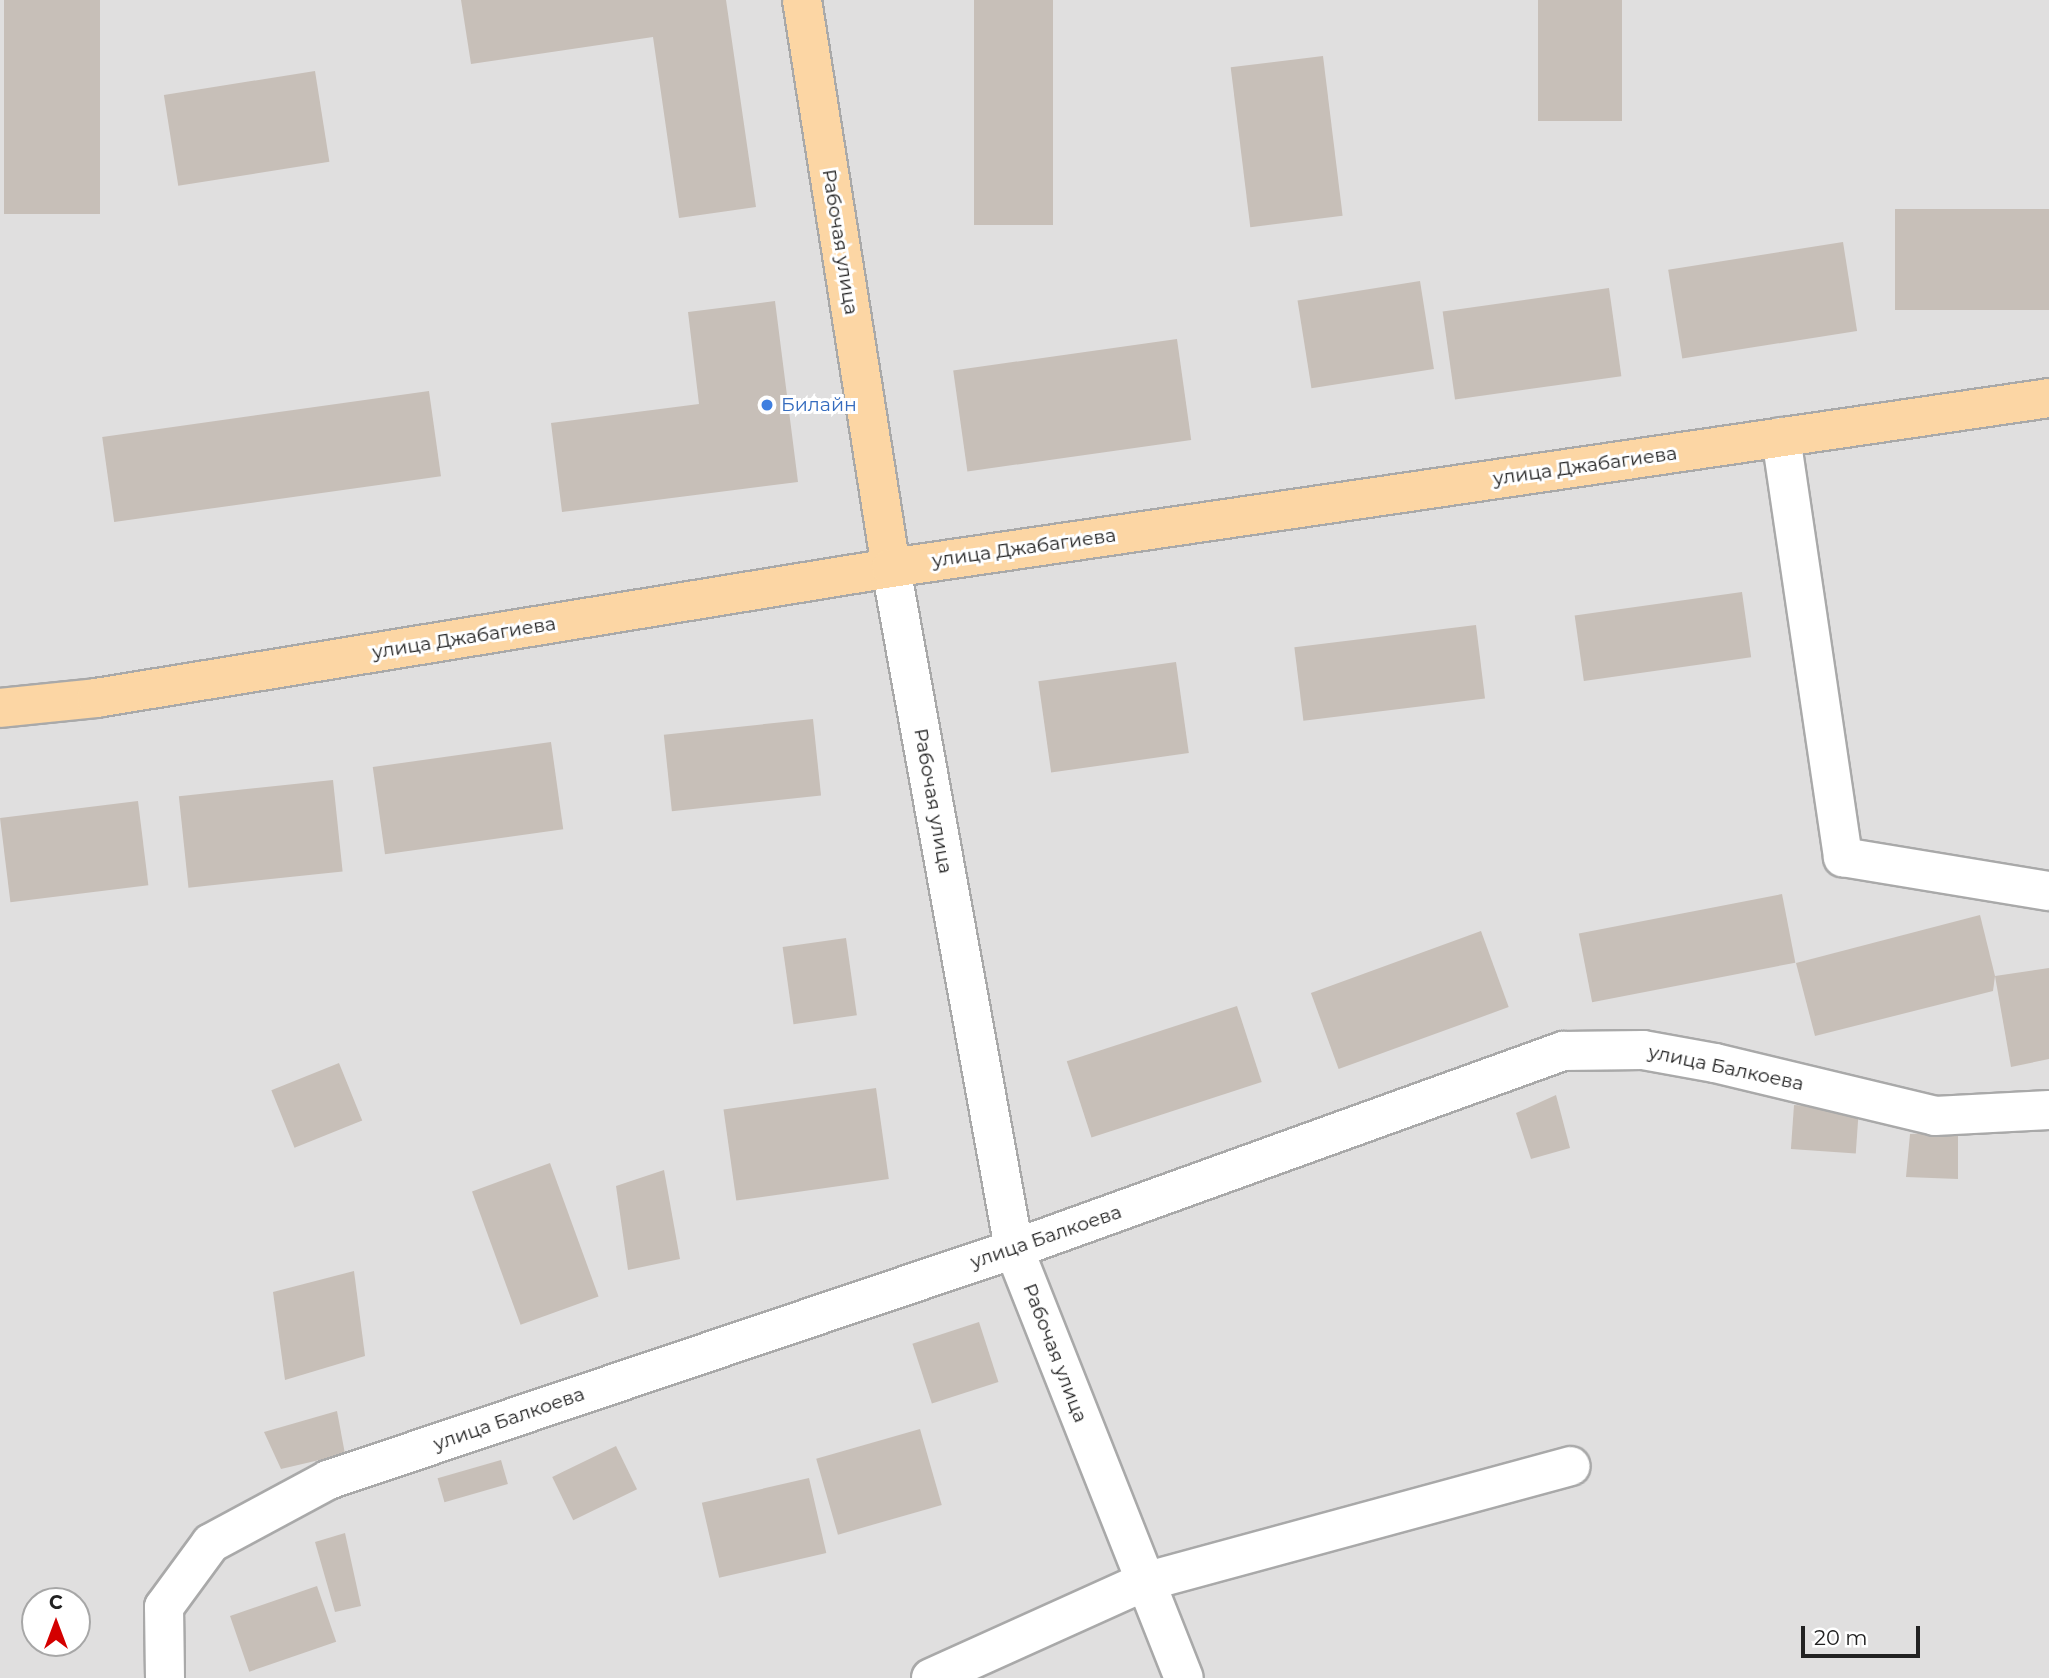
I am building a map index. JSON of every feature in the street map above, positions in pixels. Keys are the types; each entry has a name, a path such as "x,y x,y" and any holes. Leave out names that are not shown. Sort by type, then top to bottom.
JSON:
{"main road":[{"name":"Рабочая улица","path":"802,0 891,568"},
{"name":"улица Джабагиева","path":"0,708 96,698 891,568 2049,398"}],"street":[{"path":"1781,437 1843,857 2049,891"},
{"name":"Рабочая улица","path":"891,568 1014,1249 1184,1678"},
{"name":"улица Балкоева","path":"165,1678 164,1607 211,1543 328,1480 1014,1249 1563,1051 1655,1052 1936,1116 2049,1110"},
{"path":"931,1678 1144,1582 1570,1465"}],"shaded area":[{"path":"0,0 2049,0 2049,1678 0,1678"}],"building":[{"path":"4,0 100,0 100,214 4,214"},
{"path":"461,0 726,0 756,207 679,218 653,37 471,64"},
{"path":"974,0 1053,0 1053,225 974,225"},
{"path":"1538,0 1622,0 1622,121 1538,121"},
{"path":"1323,56 1343,216 1250,227 1231,67"},
{"path":"315,71 329,162 178,186 164,95"},
{"path":"1895,209 2049,209 2049,310 1895,310"},
{"path":"1843,242 1857,331 1682,359 1668,270"},
{"path":"1420,281 1434,369 1311,388 1298,300"},
{"path":"1609,288 1621,376 1455,400 1443,311"},
{"path":"775,301 798,482 562,512 551,423 699,404 688,312"},
{"path":"1177,339 1191,440 967,471 953,370"},
{"path":"429,391 441,476 114,522 102,437"},
{"path":"1742,592 1751,657 1584,681 1575,616"},
{"path":"1476,625 1485,698 1303,721 1294,647"},
{"path":"1176,662 1189,753 1051,772 1038,681"},
{"path":"813,719 821,796 672,811 664,735"},
{"path":"551,742 563,829 385,854 373,767"},
{"path":"333,780 343,871 188,888 179,796"},
{"path":"138,801 148,885 10,902 0,818"},
{"path":"1782,894 1795,963 1592,1002 1579,933"},
{"path":"1980,915 1995,976 1993,991 1815,1036 1796,963"},
{"path":"1481,931 1509,1007 1339,1069 1311,993"},
{"path":"846,938 857,1015 793,1024 783,947"},
{"path":"2049,968 2049,1059 2011,1067 1995,976"},
{"path":"1237,1006 1262,1082 1091,1137 1067,1061"},
{"path":"339,1063 362,1120 295,1148 271,1090"},
{"path":"876,1088 889,1179 736,1201 723,1109"},
{"path":"1556,1095 1570,1148 1531,1159 1516,1113"},
{"path":"1794,1105 1859,1110 1856,1153 1791,1149"},
{"path":"1958,1132 1958,1179 1906,1177 1910,1134"},
{"path":"550,1163 599,1296 521,1325 472,1191"},
{"path":"664,1170 680,1259 628,1270 616,1186"},
{"path":"354,1271 365,1356 285,1380 273,1292"},
{"path":"979,1322 998,1382 932,1404 912,1344"},
{"path":"337,1411 345,1454 281,1469 264,1432"},
{"path":"920,1429 942,1505 838,1535 816,1459"},
{"path":"616,1446 637,1489 573,1520 552,1477"},
{"path":"501,1460 508,1484 444,1502 438,1478"},
{"path":"809,1478 826,1553 719,1578 702,1503"},
{"path":"345,1533 361,1606 335,1612 315,1542"},
{"path":"317,1586 336,1642 249,1672 230,1616"}],"place":[{"name":"Билайн","path":"767,405"}]}
